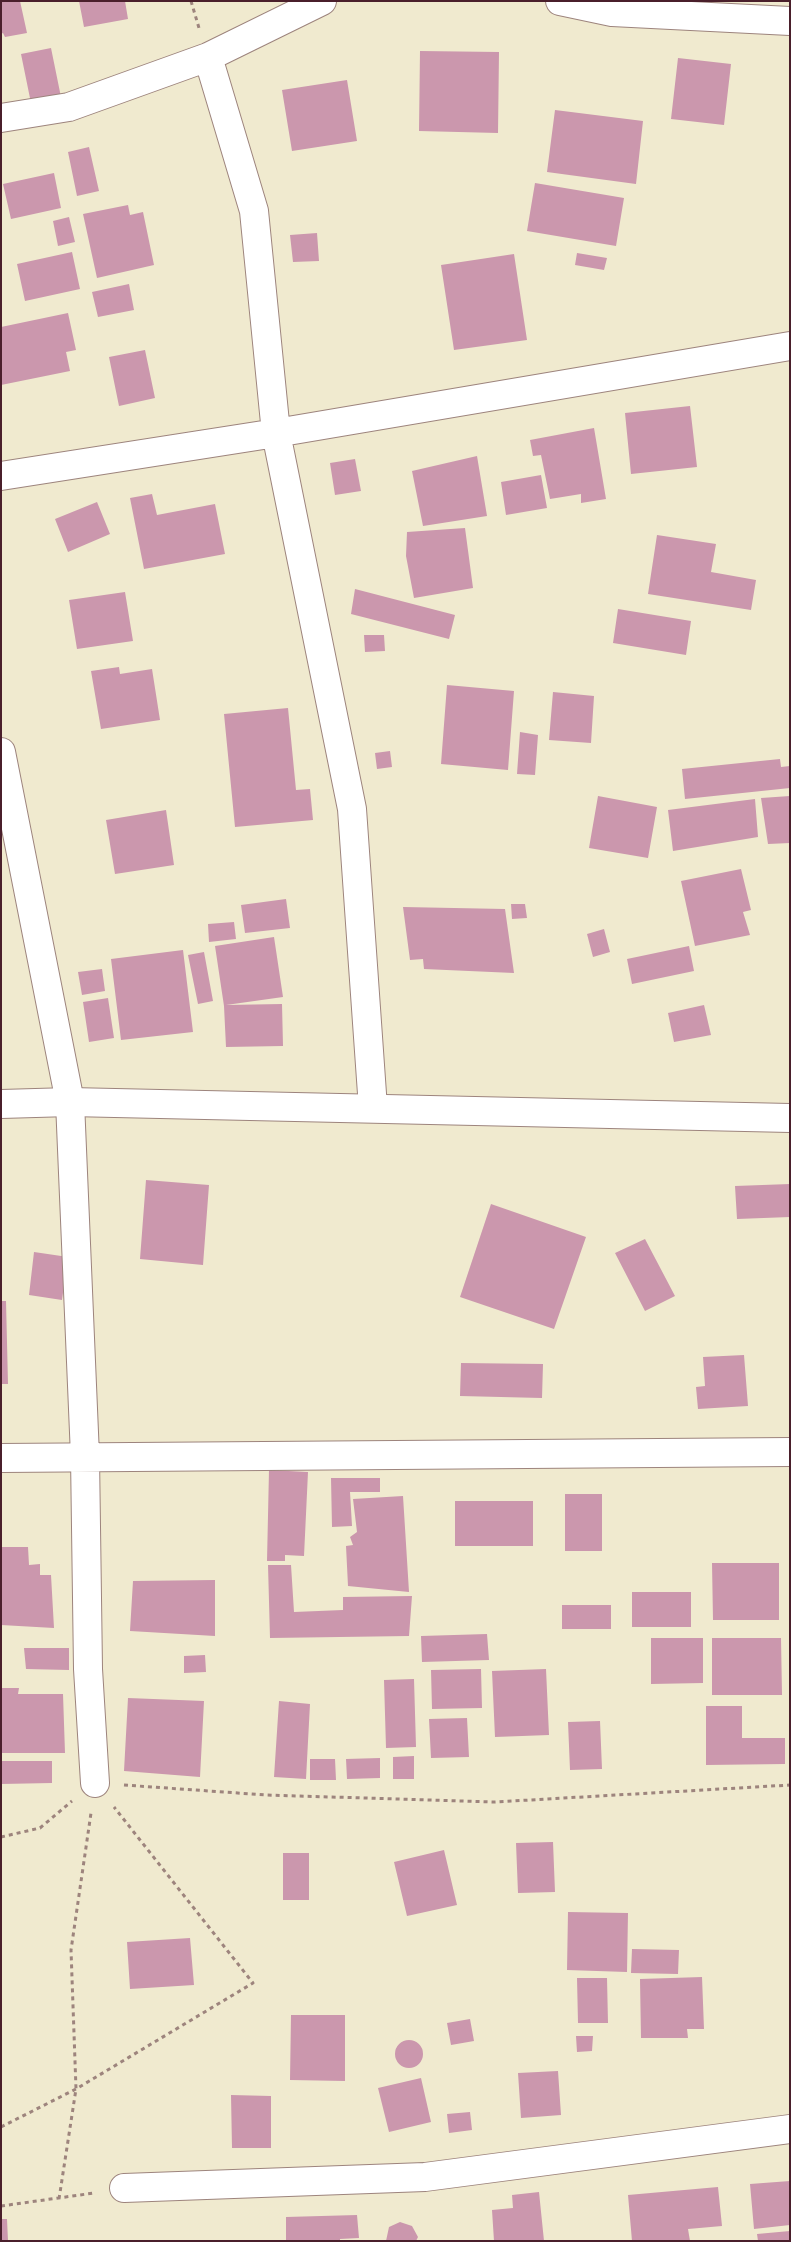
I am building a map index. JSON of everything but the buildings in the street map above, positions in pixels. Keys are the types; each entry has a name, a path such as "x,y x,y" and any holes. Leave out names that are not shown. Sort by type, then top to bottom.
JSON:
{"street":[{"path":"1,118 69,107 208,58 322,1"},
{"path":"560,1 612,12 790,21"},
{"path":"208,58 254,212 276,433 352,809 373,1108"},
{"path":"1,476 276,433 790,346"},
{"path":"1,752 70,1102 85,1456 88,1668 95,1783"},
{"path":"1,1104 70,1102 790,1118"},
{"path":"1,1458 790,1452"},
{"path":"124,2188 425,2177 790,2129"}],"path":[{"path":"1,1837 40,1828 95,1783 266,1795 495,1802 790,1785"},
{"path":"60,2199 76,2088 71,1950 95,1783"},
{"path":"1,2127 76,2088 253,1983 95,1783"},
{"path":"1,2206 60,2199 124,2188"}]}
